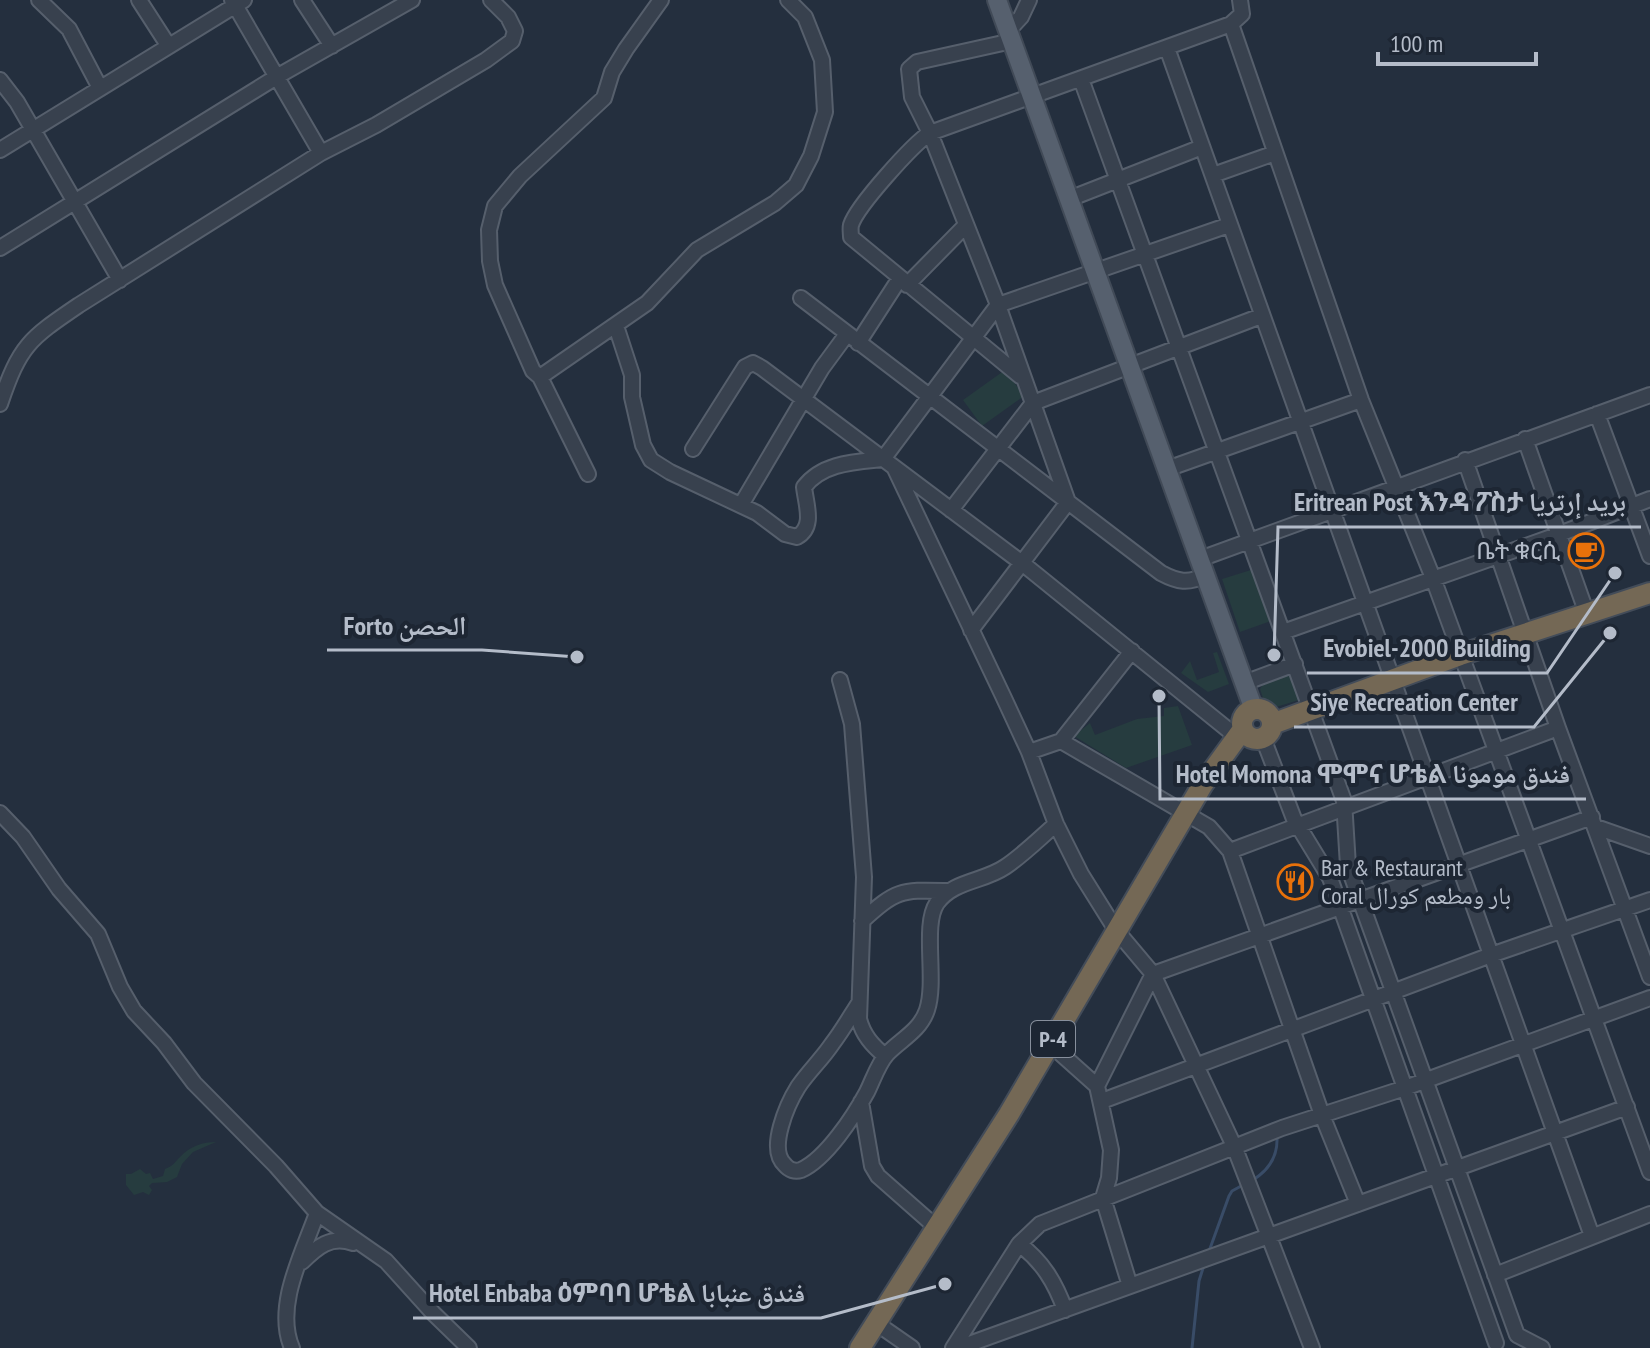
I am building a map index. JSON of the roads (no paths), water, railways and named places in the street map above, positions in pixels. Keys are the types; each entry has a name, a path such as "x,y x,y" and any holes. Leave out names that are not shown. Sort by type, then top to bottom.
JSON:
{"highway":[{"path":"1240,733 1253,739 1312,710 1392,679 1650,593"},
{"path":"1254,710 1264,711 1268,731"},
{"name":"P-4","path":"860,1348 1009,1114 1185,814 1240,733 1244,717 1254,710"}],"main road":[{"path":"993,3 1010,36 1254,710"}],"street":[{"path":"39,0 69,29 100,88"},
{"path":"139,0 168,45"},
{"path":"302,0 332,46"},
{"path":"0,248 278,76 412,0"},
{"path":"0,404 13,365 25,346 67,313 321,153 376,125 486,60 512,41 515,31 508,17 491,0"},
{"path":"588,474 540,377 533,371 495,285 489,230 495,206 520,176 604,98 619,61 661,0"},
{"path":"540,377 647,303 697,250 775,203 796,185 811,156 825,112 822,60 805,17 788,0"},
{"path":"1029,0 1010,36 917,62 909,69 912,97 930,133 998,305 1068,502"},
{"path":"1023,378 851,237 850,227 856,216 896,165 930,133 1231,24 1242,14 1240,0"},
{"path":"0,150 237,2 321,153"},
{"path":"1231,24 1361,400 1433,578 1650,1172"},
{"path":"1167,48 1592,1236"},
{"path":"1081,79 1312,710 1345,808 1348,866 1392,992 1517,1335 1542,1348"},
{"path":"0,80 17,102 120,280"},
{"path":"1069,199 1202,147"},
{"path":"1213,175 1275,153"},
{"path":"741,505 803,399 852,338 904,281 966,225"},
{"path":"889,464 929,397 998,305 1229,225"},
{"path":"801,298 1161,573 1177,581 1193,582 1203,567 1250,540 1650,395"},
{"path":"951,510 1033,403 1261,316"},
{"path":"616,326 632,375 632,397 643,445 651,460 741,505 785,534 797,537 806,532 809,523 804,487 814,474 844,464 889,464"},
{"path":"693,449 745,367 753,363 1022,563 1240,733"},
{"path":"1167,469 1361,400"},
{"path":"1597,414 1650,556"},
{"path":"1525,439 1587,614"},
{"path":"1465,460 1558,728 1650,977"},
{"path":"889,464 1029,752 1056,824 1081,874 1116,930 1153,974 1249,1181 1312,1348"},
{"path":"1283,632 1650,499"},
{"path":"971,630 1068,502"},
{"path":"1029,752 1061,741 1132,651"},
{"path":"1244,683 1295,664"},
{"path":"840,680 852,724 864,877 859,1003 862,1031 885,1056"},
{"path":"1230,851 1558,728"},
{"path":"1268,731 1297,826 1330,878 1494,1345 1517,1335"},
{"path":"1061,741 1209,827 1230,851 1322,1115 1358,1204"},
{"path":"0,813 23,837 59,889 98,934 120,987 134,1011 164,1043 194,1083 276,1166 317,1213 373,1250 469,1348"},
{"path":"1097,1086 1153,974 1528,840 1594,822 1650,846"},
{"path":"862,921 892,895 908,890 947,891 1004,868 1056,824"},
{"path":"859,1003 834,1042 798,1087 788,1107 777,1152 781,1162 794,1171 800,1171 812,1162 840,1133 861,1102 885,1056 914,1032 926,1013 933,984 930,935 935,907 947,891"},
{"path":"1102,1101 1491,955 1650,900"},
{"path":"955,1348 1019,1244 1040,1224 1277,1130 1425,1081 1650,998"},
{"path":"1050,1044 1097,1086 1102,1101 1111,1150 1109,1178 1103,1198 1130,1286"},
{"path":"861,1102 872,1166 878,1176 937,1228"},
{"path":"955,1348 1627,1107"},
{"path":"292,1348 286,1333 287,1315 299,1265 317,1213"},
{"path":"1495,1275 1650,1214"},
{"path":"299,1265 316,1248 333,1240 344,1240 373,1250"},
{"path":"1019,1244 1034,1254 1046,1270 1065,1310"},
{"path":"876,1323 912,1348"}],"waterway":[{"path":"1253,1180 1271,1162 1277,1137"},
{"path":"1208,1254 1229,1196 1243,1185"},
{"path":"1192,1348 1199,1281 1204,1265"}],"place":[{"name":"ቤት ቁርሲ","path":"1586,551"},
{"name":"Evobiel-2000 Building","path":"1615,573"},
{"name":"Siye Recreation Center","path":"1610,633"},
{"name":"Eritrean Post እንዳ ፖስታ بريد إرتريا","path":"1274,655"},
{"name":"Forto الحصن","path":"577,657"},
{"name":"Hotel Momona ሞሞና ሆቴል فندق مومونا","path":"1159,696"},
{"name":"Bar & Restaurant Coral بار ومطعم كورال","path":"1295,882"},
{"name":"Hotel Enbaba ዕምባባ ሆቴል فندق عنبابا","path":"945,1284"}]}
